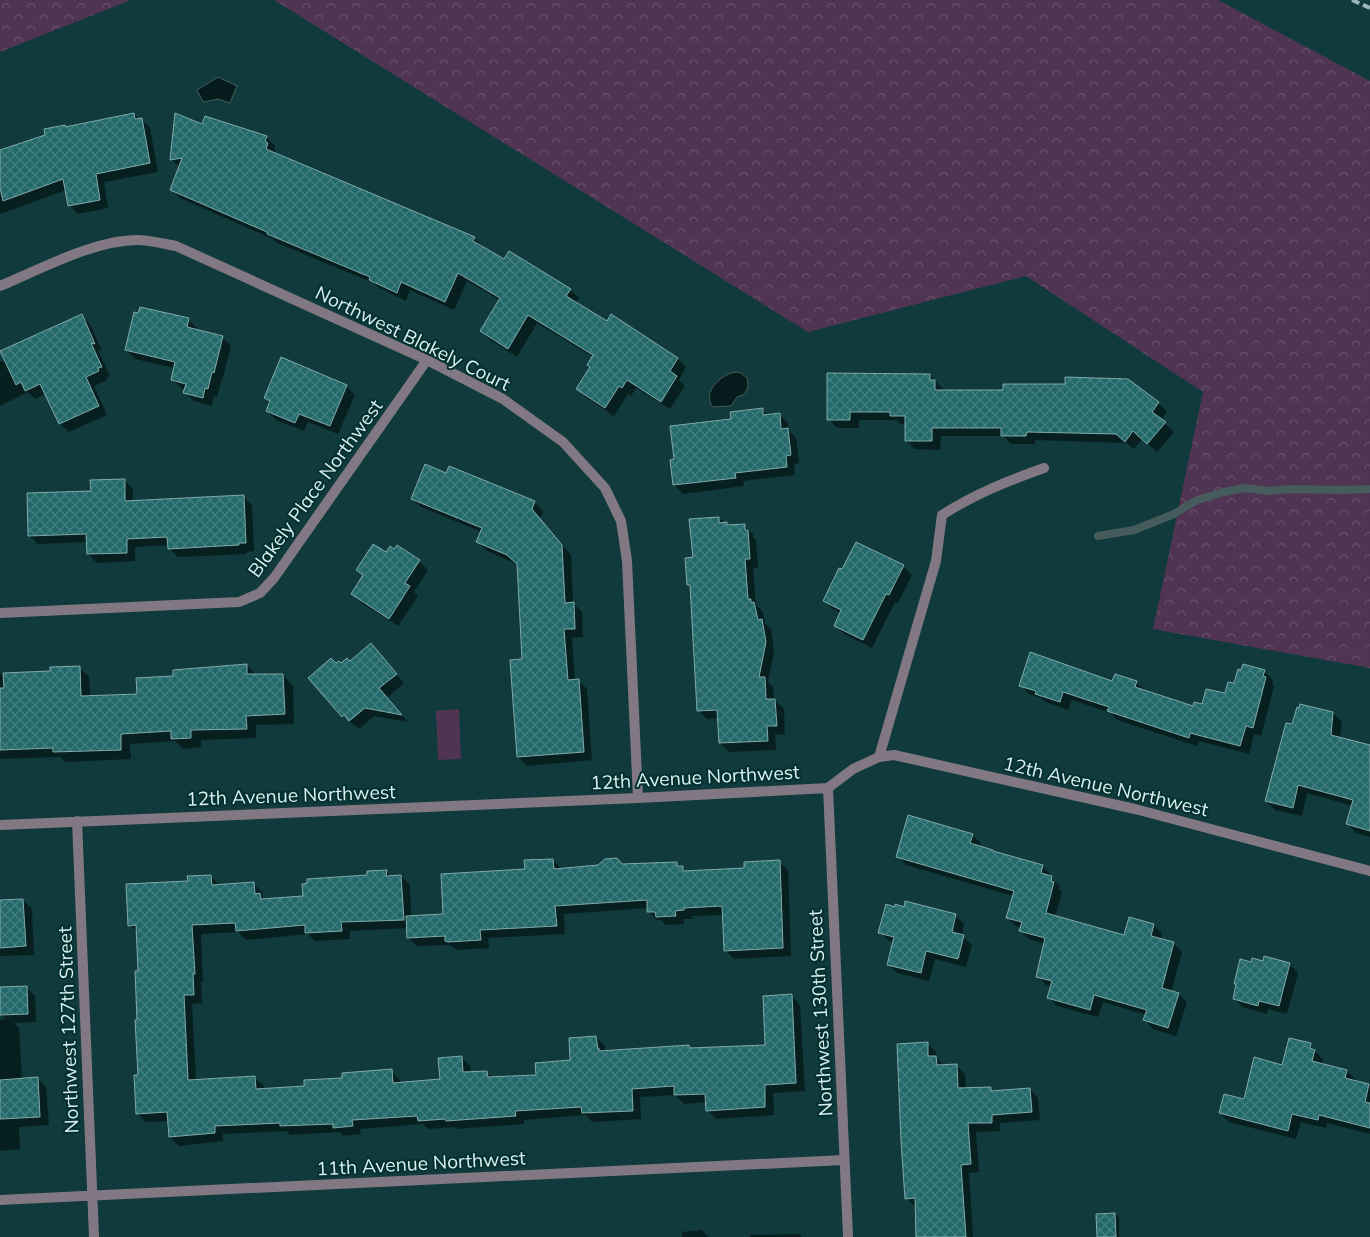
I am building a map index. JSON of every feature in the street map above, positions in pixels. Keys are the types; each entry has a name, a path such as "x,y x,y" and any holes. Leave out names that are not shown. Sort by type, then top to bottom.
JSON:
{"street":[{"name":"Northwest Blakely Court","path":"0,286 109,242 140,240 176,246 427,360 504,399 563,442 605,488 621,521 627,561 638,798"},
{"name":"Blakely Place Northwest","path":"0,612 239,602 260,593 274,578 427,360"},
{"path":"879,757 936,561 942,515 968,498 1044,468"},
{"name":"12th Avenue Northwest","path":"0,825 638,798 828,788 853,769 879,757 894,755 1135,809 1370,871"},
{"name":"Northwest 130th Street","path":"828,788 848,1237"},
{"name":"Northwest 127th Street","path":"77,822 94,1237"},
{"name":"11th Avenue Northwest","path":"0,1200 844,1160"}],"green space":[{"path":"0,0 131,0 0,52"},
{"path":"274,0 1218,0 1370,81 1370,668 1153,629 1203,392 1026,276 808,332"},
{"path":"459,709 461,759 438,760 436,711"}],"water":[{"path":"218,77 237,86 230,103 218,99 203,102 197,90"},
{"path":"736,372 741,373 747,378 747,390 743,395 737,397 731,406 713,407 709,395 714,385 724,376"}],"building":[{"path":"134,113 135,119 142,118 150,163 96,174 100,200 68,206 63,179 3,201 0,188 0,150 45,135 44,129 65,125 65,127"},
{"path":"175,113 202,124 205,116 267,136 265,141 268,143 266,149 475,237 473,241 504,259 509,251 571,289 566,296 607,321 611,314 678,358 670,371 677,376 661,402 627,380 622,388 619,386 605,408 576,389 590,367 587,365 593,355 528,315 508,349 480,331 500,298 458,273 445,302 401,282 397,293 369,280 370,277 267,234 267,232 170,190 182,158 170,160"},
{"path":"140,307 189,318 187,327 223,336 214,373 212,372 208,389 205,388 203,398 183,393 186,384 171,380 175,362 125,350 134,312 138,313"},
{"path":"82,314 95,344 91,343 102,367 98,368 99,371 86,377 99,406 59,424 40,384 25,391 21,382 16,385 0,351"},
{"path":"281,357 347,385 330,426 299,414 295,423 266,411 270,401 264,398"},
{"path":"827,373 930,374 930,380 935,380 935,390 1003,390 1003,384 1065,384 1065,377 1128,379 1159,402 1152,412 1166,422 1147,444 1133,431 1125,442 1116,434 1027,432 1026,436 1001,436 1001,428 932,428 932,441 905,441 905,416 890,416 890,412 850,412 850,420 827,420"},
{"path":"763,408 763,415 780,413 781,429 788,428 791,455 786,456 787,467 735,473 736,478 673,485 670,460 674,459 670,426 731,419 730,412"},
{"path":"425,464 446,473 449,466 535,501 532,509 562,545 565,603 574,602 575,629 564,629 568,680 579,679 584,752 517,757 510,660 522,659 517,564 507,555 476,542 482,528 411,499"},
{"path":"125,479 125,501 244,495 246,543 168,549 167,537 127,539 127,553 87,554 86,534 28,536 27,493 91,491 90,480"},
{"path":"719,517 719,523 727,522 727,525 745,524 745,530 748,530 750,559 745,559 748,599 751,599 751,603 754,602 758,620 762,619 766,642 759,677 765,677 766,699 775,699 777,726 767,726 768,741 719,743 717,710 697,711 690,585 687,585 685,558 693,557 689,519"},
{"path":"856,542 904,565 889,595 886,594 863,640 834,626 841,610 823,601 839,568 842,569"},
{"path":"373,544 386,552 390,546 394,549 397,545 420,560 405,583 410,586 389,619 351,594 363,575 356,570"},
{"path":"371,643 397,674 379,688 402,715 365,708 349,721 344,715 342,717 308,678 331,658 336,663 339,661 341,663 347,658 350,661"},
{"path":"1030,652 1112,681 1115,674 1137,681 1135,687 1193,706 1194,702 1202,704 1206,689 1225,693 1228,682 1234,683 1238,669 1241,670 1243,664 1265,670 1263,676 1266,677 1253,728 1246,726 1240,746 1190,733 1189,738 1107,711 1109,707 1063,692 1060,702 1035,694 1036,691 1019,686"},
{"path":"247,664 247,674 283,674 285,714 246,716 247,729 191,730 191,738 171,739 171,731 121,734 121,750 53,752 53,748 0,750 0,688 4,688 3,673 50,671 50,667 80,666 81,696 137,694 136,678 173,676 173,670"},
{"path":"1300,704 1333,712 1331,735 1370,745 1370,831 1346,824 1353,800 1298,785 1293,808 1265,801 1286,723 1292,724 1297,707 1299,708"},
{"path":"908,815 973,834 970,843 1043,865 1041,873 1052,876 1051,881 1054,882 1046,913 1124,935 1129,917 1154,924 1151,936 1174,942 1162,988 1179,993 1168,1028 1143,1020 1147,1010 1094,995 1090,1010 1047,998 1052,981 1036,977 1045,938 1019,931 1022,922 1006,918 1014,891 896,857"},
{"path":"617,858 622,864 677,862 677,866 683,866 683,871 744,868 744,862 780,860 783,948 724,951 722,906 684,908 684,910 675,911 676,916 656,917 655,912 647,912 647,900 555,906 557,926 480,930 481,940 448,942 445,941 445,936 407,938 406,916 443,914 441,874 525,869 524,860 553,859 554,869 598,865 605,859"},
{"path":"387,870 386,876 401,875 404,920 341,922 342,931 305,933 305,925 236,931 235,923 192,925 195,974 193,974 194,995 184,995 188,1080 255,1076 256,1089 304,1086 304,1080 342,1078 342,1073 392,1069 393,1083 440,1079 438,1058 462,1056 463,1072 487,1071 488,1077 536,1075 535,1063 570,1060 569,1038 596,1036 599,1051 689,1045 690,1048 765,1045 763,996 792,994 796,1083 765,1085 765,1107 706,1111 705,1094 674,1095 674,1086 632,1089 633,1111 582,1113 581,1107 515,1111 516,1116 446,1121 445,1119 418,1121 417,1116 352,1120 353,1126 333,1128 333,1124 280,1126 280,1123 215,1126 215,1133 169,1137 167,1112 136,1114 134,1075 138,1075 135,971 138,971 136,925 128,926 126,884 188,881 187,876 211,875 212,885 254,882 255,894 260,893 261,899 303,896 302,884 307,883 307,879 367,875 367,871"},
{"path":"23,899 26,946 0,948 0,900"},
{"path":"905,901 956,914 952,932 964,935 958,959 926,951 921,973 887,965 894,937 878,933 886,904 904,907"},
{"path":"1264,956 1290,963 1279,1006 1259,1001 1258,1006 1233,999 1236,984 1234,984 1240,959 1251,962 1252,958 1263,961"},
{"path":"27,986 28,1014 0,1015 0,987"},
{"path":"1289,1038 1311,1043 1310,1048 1315,1050 1312,1061 1347,1070 1345,1078 1369,1084 1365,1102 1370,1103 1370,1128 1319,1115 1318,1120 1292,1114 1288,1131 1219,1113 1224,1094 1244,1099 1254,1057 1282,1065"},
{"path":"928,1042 928,1056 936,1056 937,1065 957,1064 958,1088 991,1087 991,1091 1030,1088 1032,1112 992,1115 992,1123 968,1123 971,1164 961,1165 966,1237 916,1237 915,1198 905,1199 897,1044"},
{"path":"38,1077 40,1117 0,1119 0,1080"},
{"path":"1115,1213 1116,1237 1097,1237 1096,1214"}],"waterway":[{"path":"1098,536 1134,530 1174,514 1197,500 1245,488 1268,491 1292,489 1370,489"}],"railway":[{"path":"1352,0 1370,8"}]}
